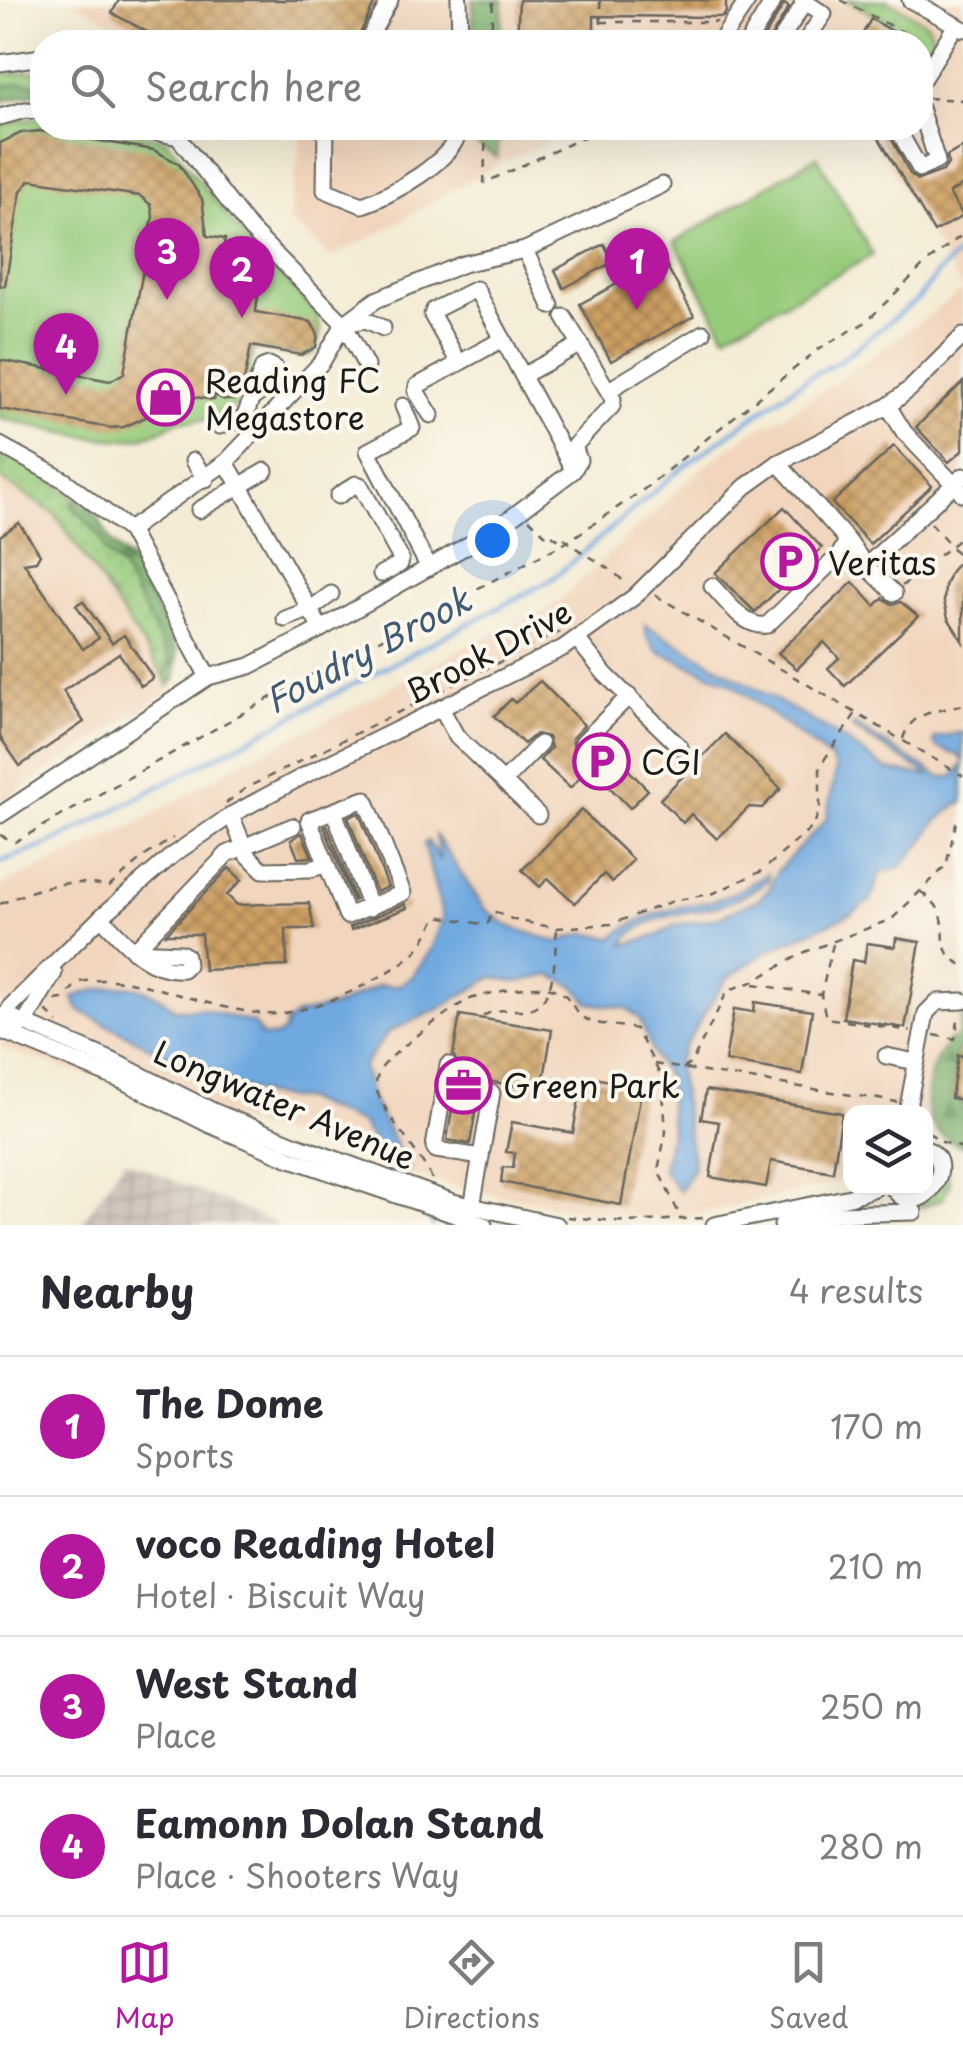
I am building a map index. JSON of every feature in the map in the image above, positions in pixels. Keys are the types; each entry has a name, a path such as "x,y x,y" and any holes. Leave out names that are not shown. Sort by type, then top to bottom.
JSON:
{"street":[{"path":"374,30 390,0"},
{"path":"459,0 460,30"},
{"path":"755,30 774,0"},
{"path":"910,0 959,27 933,64"},
{"path":"787,30 803,1 824,14 813,30"},
{"path":"727,30 743,3"},
{"path":"0,63 30,58"},
{"path":"0,117 30,110"},
{"path":"181,140 250,229 344,324 366,366"},
{"path":"326,140 325,190 362,205 400,189 455,140"},
{"path":"904,140 920,169 937,160 930,140"},
{"path":"129,530 226,462 322,362 344,324 388,294 463,264 525,250 662,185"},
{"path":"0,815 208,676 250,666 429,568 496,528 576,467 579,460 574,446 612,406 613,400 525,250"},
{"path":"463,264 570,460 570,467 558,478 560,482"},
{"path":"458,363 432,315 434,310 476,290"},
{"path":"344,324 366,320 383,328"},
{"path":"608,390 703,334"},
{"name":"Brook Drive","path":"4,1023 25,991 101,917 174,854 231,815 577,639 634,597 725,504 778,463 888,406 963,336"},
{"path":"431,415 416,391 417,386 503,338"},
{"path":"524,375 581,344"},
{"path":"219,426 244,419 254,398"},
{"path":"403,406 412,428 368,450 429,568"},
{"path":"866,566 883,541 934,494 960,485 904,432 888,406"},
{"path":"244,419 254,435"},
{"path":"0,445 64,480 129,530 208,676"},
{"path":"193,461 206,479"},
{"path":"226,462 321,629"},
{"path":"778,463 894,593"},
{"path":"199,510 265,471"},
{"path":"338,496 356,484 360,486 400,559 400,564 380,574"},
{"path":"712,586 749,623 758,627 772,620 822,559 847,540"},
{"path":"286,619 311,609 331,594"},
{"path":"758,608 772,620"},
{"path":"577,639 605,674 680,747"},
{"path":"583,742 629,696"},
{"path":"441,708 457,738 538,815"},
{"path":"504,781 540,744"},
{"path":"360,800 368,803 402,895 346,914 326,865 309,820 360,800"},
{"path":"334,810 370,908"},
{"path":"231,815 243,846 263,870 326,865"},
{"path":"101,917 134,952 227,854 293,826"},
{"name":"Brook Drive","path":"25,1022 67,953"},
{"path":"906,1105 931,1006 944,1000 962,1001"},
{"name":"Longwater Avenue","path":"4,1023 25,1022 214,1111 384,1176 431,1189 472,1207 561,1221"},
{"name":"Longwater Avenue","path":"4,1023 208,1124 288,1158 484,1225"},
{"path":"886,1056 916,1062"},
{"path":"448,1065 434,1146 436,1150 481,1157"},
{"path":"472,1207 492,1093"},
{"path":"933,1145 963,1152"},
{"path":"933,1146 956,1174"},
{"path":"713,1221 858,1195"},
{"path":"782,1225 835,1214 923,1215 900,1203 896,1195"}],"path":[{"path":"492,30 493,0"},
{"path":"600,0 601,30"},
{"path":"840,0 898,30"},
{"path":"601,22 724,22"},
{"path":"933,99 963,100"},
{"path":"486,140 484,183 578,140"},
{"path":"0,835 15,842 298,682 567,542 643,490 820,348 866,322 924,265 963,234"},
{"path":"539,528 556,539 561,535 578,552 612,568 628,586"},
{"path":"894,593 947,543 963,536"},
{"path":"947,543 962,559"},
{"path":"656,594 963,776"},
{"path":"903,740 909,723 919,716 963,705"},
{"path":"33,1007 44,1010 79,982 100,979 126,980 268,1014 296,1010 357,987 398,966 425,941 438,916 488,925 493,911 514,920 558,928 611,924 673,902 714,894 762,872 814,826 820,806 820,766 856,712"},
{"path":"684,1069 692,1062 728,990 750,983 805,952 892,919 946,866 952,850 951,834 956,823 963,820"},
{"path":"0,904 56,883 72,881 109,887"},
{"path":"918,890 936,900 944,910 946,951 963,965"},
{"path":"483,1016 498,1010 531,1010 544,999 558,928"},
{"path":"833,942 821,995 826,1018 955,1039 962,1001"},
{"path":"750,983 821,995"},
{"path":"431,1189 424,1162 396,1125 376,1087 379,1070 392,1056 469,1000 511,990 549,987 570,997 577,1012 587,1020 636,1029 662,1078 666,1132 658,1170 682,1220"},
{"path":"652,1064 883,1105"},
{"path":"933,1145 942,1142 963,1152"},
{"path":"561,1221 713,1221"}],"shaded area":[{"path":"70,0 963,0 963,290 874,140 933,140 933,30 126,30"},
{"path":"300,140 551,140 494,166 376,235 330,257 289,219"},
{"name":"Green Park","path":"963,290 963,1135 941,1125 933,1128 933,1105 843,1105 843,1182 675,1219 588,1212 454,1187 0,1048 0,886 133,826 243,761 349,710 463,648 547,612 702,468 750,433 782,417"},
{"path":"0,478 56,515 172,690 0,802"},
{"path":"125,1160 279,1225 80,1225"}],"green space":[{"path":"473,0 503,0 502,30 473,30"},
{"path":"846,0 887,0 928,24 931,30 903,30"},
{"path":"30,71 30,85 0,87 0,74"},
{"path":"30,83 30,95 0,102 0,87"},
{"path":"30,118 30,140 167,141 248,242 316,312 321,330 315,352 305,357 253,348 246,389 230,411 205,419 179,420 143,437 91,437 0,418 0,125"},
{"path":"498,140 497,158 473,142"},
{"path":"817,156 873,255 725,335 675,242"},
{"path":"0,452 52,479 76,499 72,505 100,536 105,552 122,568 171,660 164,676 56,515 0,478"},
{"path":"76,499 96,514 112,544 136,566 177,652 175,680 169,686 164,676 170,660 122,568 105,552 100,536 71,504"},
{"path":"963,1008 963,1047 959,1047 951,1098 963,1101 963,1146 939,1133 933,1124 933,1105 927,1105 927,1101 937,1058 947,1041 958,1038"},
{"path":"933,1158 942,1162 950,1182 943,1199 922,1207 907,1195 933,1195"}],"water":[{"path":"646,625 837,735 888,770 930,776 852,728 854,725 940,777 953,777 963,764 963,803 933,825 899,868 881,872 870,901 851,914 769,950 726,979 677,1063 694,1167 679,1191 663,1170 671,1131 667,1077 654,1057 640,1018 626,1008 589,1003 574,986 551,975 518,982 493,977 439,1009 388,1032 363,1067 373,1101 410,1171 387,1164 362,1124 305,1100 266,1095 214,1080 79,1010 73,997 126,986 150,992 174,1009 203,1009 253,1023 262,1036 276,1037 297,1015 338,1005 380,985 397,986 412,977 431,950 443,918 424,844 428,841 440,861 435,834 484,908 508,926 556,942 585,933 613,938 647,917 725,896 768,873 769,880 738,898 640,927 624,945 659,935 675,925 717,918 759,899 770,888 778,870 826,820 836,770 832,760 731,683 657,651 646,634"},
{"path":"963,732 963,761 933,742 935,738"}],"building":[{"path":"119,0 376,0 362,30 144,30 112,13"},
{"path":"519,0 726,0 723,17 594,16 594,30 518,30"},
{"path":"784,4 789,7 775,30 768,30"},
{"path":"871,19 890,30 865,30"},
{"path":"30,132 30,140 94,140 154,150 179,164 202,199 207,236 225,239 223,253 253,259 261,267 256,312 311,322 318,334 316,347 301,355 251,346 243,386 234,400 170,393 146,417 124,427 0,409 0,360 110,381 124,373 153,216 151,205 140,196 30,180 21,191 5,286 0,286 0,143"},
{"path":"880,140 892,140 910,174 918,180 943,171 948,164 947,156 963,147 963,185 949,193 963,216 934,232"},
{"path":"604,244 613,262 564,288 555,270"},
{"path":"663,259 694,316 611,361 580,304"},
{"name":"Veritas","path":"963,382 963,450 949,462 916,427"},
{"path":"894,446 932,486 870,544 832,503"},
{"name":"Veritas","path":"784,507 822,548 755,612 715,573"},
{"path":"19,523 40,554 36,561 24,563 83,649 99,638 76,605 83,601 112,643 124,635 153,678 141,686 119,653 63,691 84,722 20,766 0,737 0,536"},
{"path":"963,558 963,642 948,618 944,602 951,571"},
{"name":"Veritas","path":"853,582 875,606 883,598 892,604 901,602 918,616 845,686 828,668 839,658 824,642 797,669 778,653"},
{"path":"540,681 584,725 572,738 574,749 587,752 600,741 648,790 630,808 590,767 570,788 540,760 551,748 548,737 536,734 524,744 494,716 511,699 515,703"},
{"path":"725,734 781,789 762,808 749,807 717,839 691,814 683,823 660,799"},
{"path":"581,810 633,860 612,882 604,874 575,903 548,878 540,887 522,870"},
{"path":"359,813 388,887 376,892 348,817"},
{"path":"327,825 355,900 353,901 324,826"},
{"path":"302,833 312,857 298,858 291,840"},
{"path":"229,868 242,880 227,895 237,905 309,903 314,929 286,929 287,966 204,970 201,934 166,934"},
{"path":"405,904 407,908 351,930 350,927"},
{"path":"896,938 920,942 905,1028 843,1018 852,960 864,962 867,943 895,947"},
{"path":"755,1002 812,1011 802,1074 725,1061 734,1009 754,1012"},
{"name":"Green Park","path":"460,1015 552,1030 542,1090 481,1080 470,1144 447,1140 459,1067 453,1055"},
{"path":"958,1055 963,1056 963,1100 951,1098"},
{"path":"583,1076 642,1087 621,1205 501,1182 503,1167 513,1168 515,1153 506,1152 512,1122 573,1133"},
{"path":"706,1090 842,1113 833,1172 771,1161 766,1187 710,1177 719,1122 701,1119"}],"waterway":[{"name":"Foudry Brook","path":"0,862 48,845 551,580 679,470 807,378 838,362 918,299 963,248"},
{"path":"424,1212 433,1225"}],"place":[{"name":"West Stand","path":"167,300"},
{"name":"The Dome","path":"637,310"},
{"name":"voco Reading Hotel","path":"242,318"},
{"name":"Eamonn Dolan Stand","path":"66,395"},
{"name":"Reading FC Megastore","path":"166,398"},
{"name":"Veritas","path":"789,562"},
{"name":"CGI","path":"602,762"},
{"name":"Green Park","path":"464,1085"}]}
